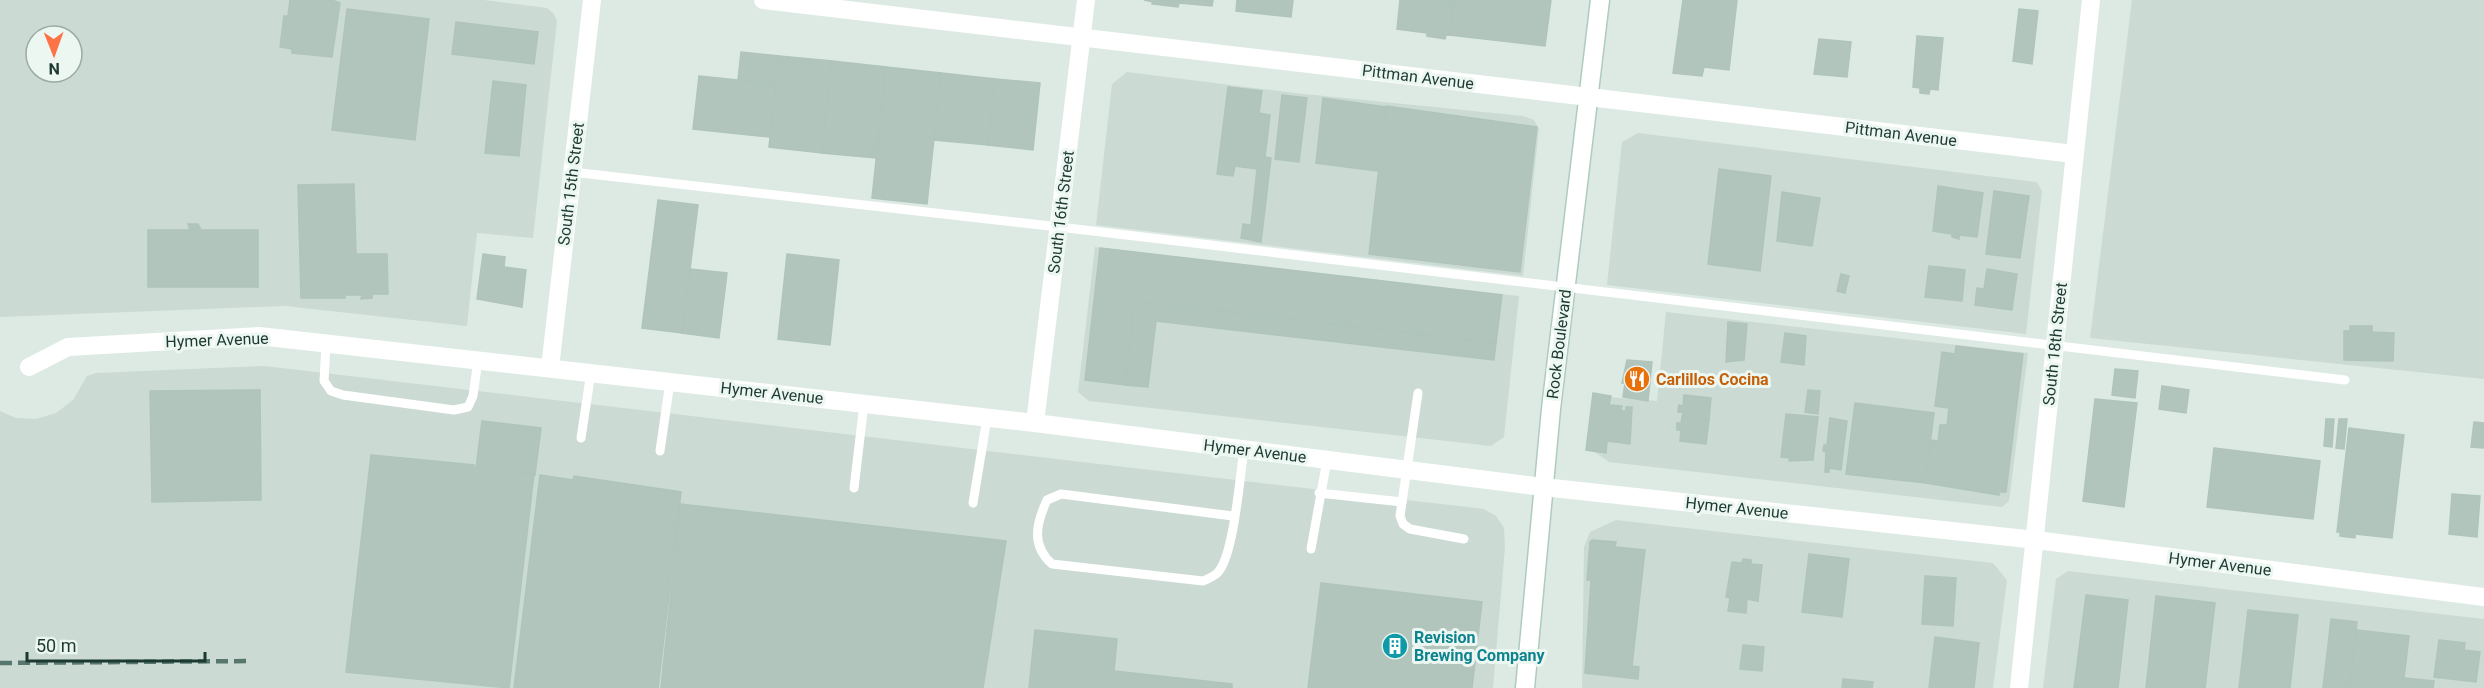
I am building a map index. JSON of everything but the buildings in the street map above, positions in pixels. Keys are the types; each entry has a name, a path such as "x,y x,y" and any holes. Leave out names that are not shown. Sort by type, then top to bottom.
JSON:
{"street":[{"name":"South 15th Street","path":"550,368 592,0"},
{"name":"Pittman Avenue","path":"763,0 2073,154"},
{"name":"South 16th Street","path":"1035,423 1086,0"},
{"name":"Rock Boulevard","path":"1526,688 1543,487 1600,0"},
{"name":"South 18th Street","path":"2019,688 2036,540 2073,154 2091,0"},
{"name":"Hymer Avenue","path":"29,368 68,347 259,336 1035,423 1543,487 2036,540 2484,597"}],"lane":[{"path":"572,172 1059,227 2055,347 2272,369 2345,380"},
{"path":"326,344 324,381 331,391 343,395 454,410 468,407 473,396 478,360"},
{"path":"581,438 591,372"},
{"path":"660,451 670,381"},
{"path":"1418,393 1400,516 1403,524 1410,529 1464,539"},
{"path":"854,488 864,404"},
{"path":"973,503 987,418"},
{"path":"1233,516 1061,494 1047,500 1036,539 1041,554 1052,564 1203,581 1218,573 1226,560 1244,449"},
{"path":"1311,549 1319,493 1327,460"},
{"path":"1319,493 1402,502"}],"shaded area":[{"path":"0,0 484,0 547,8 554,14 557,21 533,238 477,233 467,326 285,306 0,317"},
{"path":"2132,0 2484,0 2484,379 2090,338"},
{"path":"1127,72 1295,93 1523,116 1534,120 1539,129 1523,276 1096,225 1112,84"},
{"path":"1638,133 2037,182 2042,191 2026,334 1607,285 1622,142"},
{"path":"1095,247 1519,296 1504,437 1491,446 1089,401 1078,392"},
{"path":"1666,312 2028,353 2009,501 2002,507 1609,462 1589,448 1595,396 1657,401"},
{"path":"264,366 1484,509 1496,516 1504,528 1505,547 1493,688 0,688 0,411 16,418 36,419 56,413 73,400 87,376 96,373"},
{"path":"1616,520 1993,563 2007,580 1993,688 1582,688 1584,547 1590,532"},
{"path":"2068,571 2484,619 2484,688 2043,688 2056,579"}],"railway":[{"path":"0,663 251,661"}],"place":[{"name":"Carlillos Cocina","path":"1637,379"},
{"name":"Revision Brewing Company","path":"1395,646"}]}
